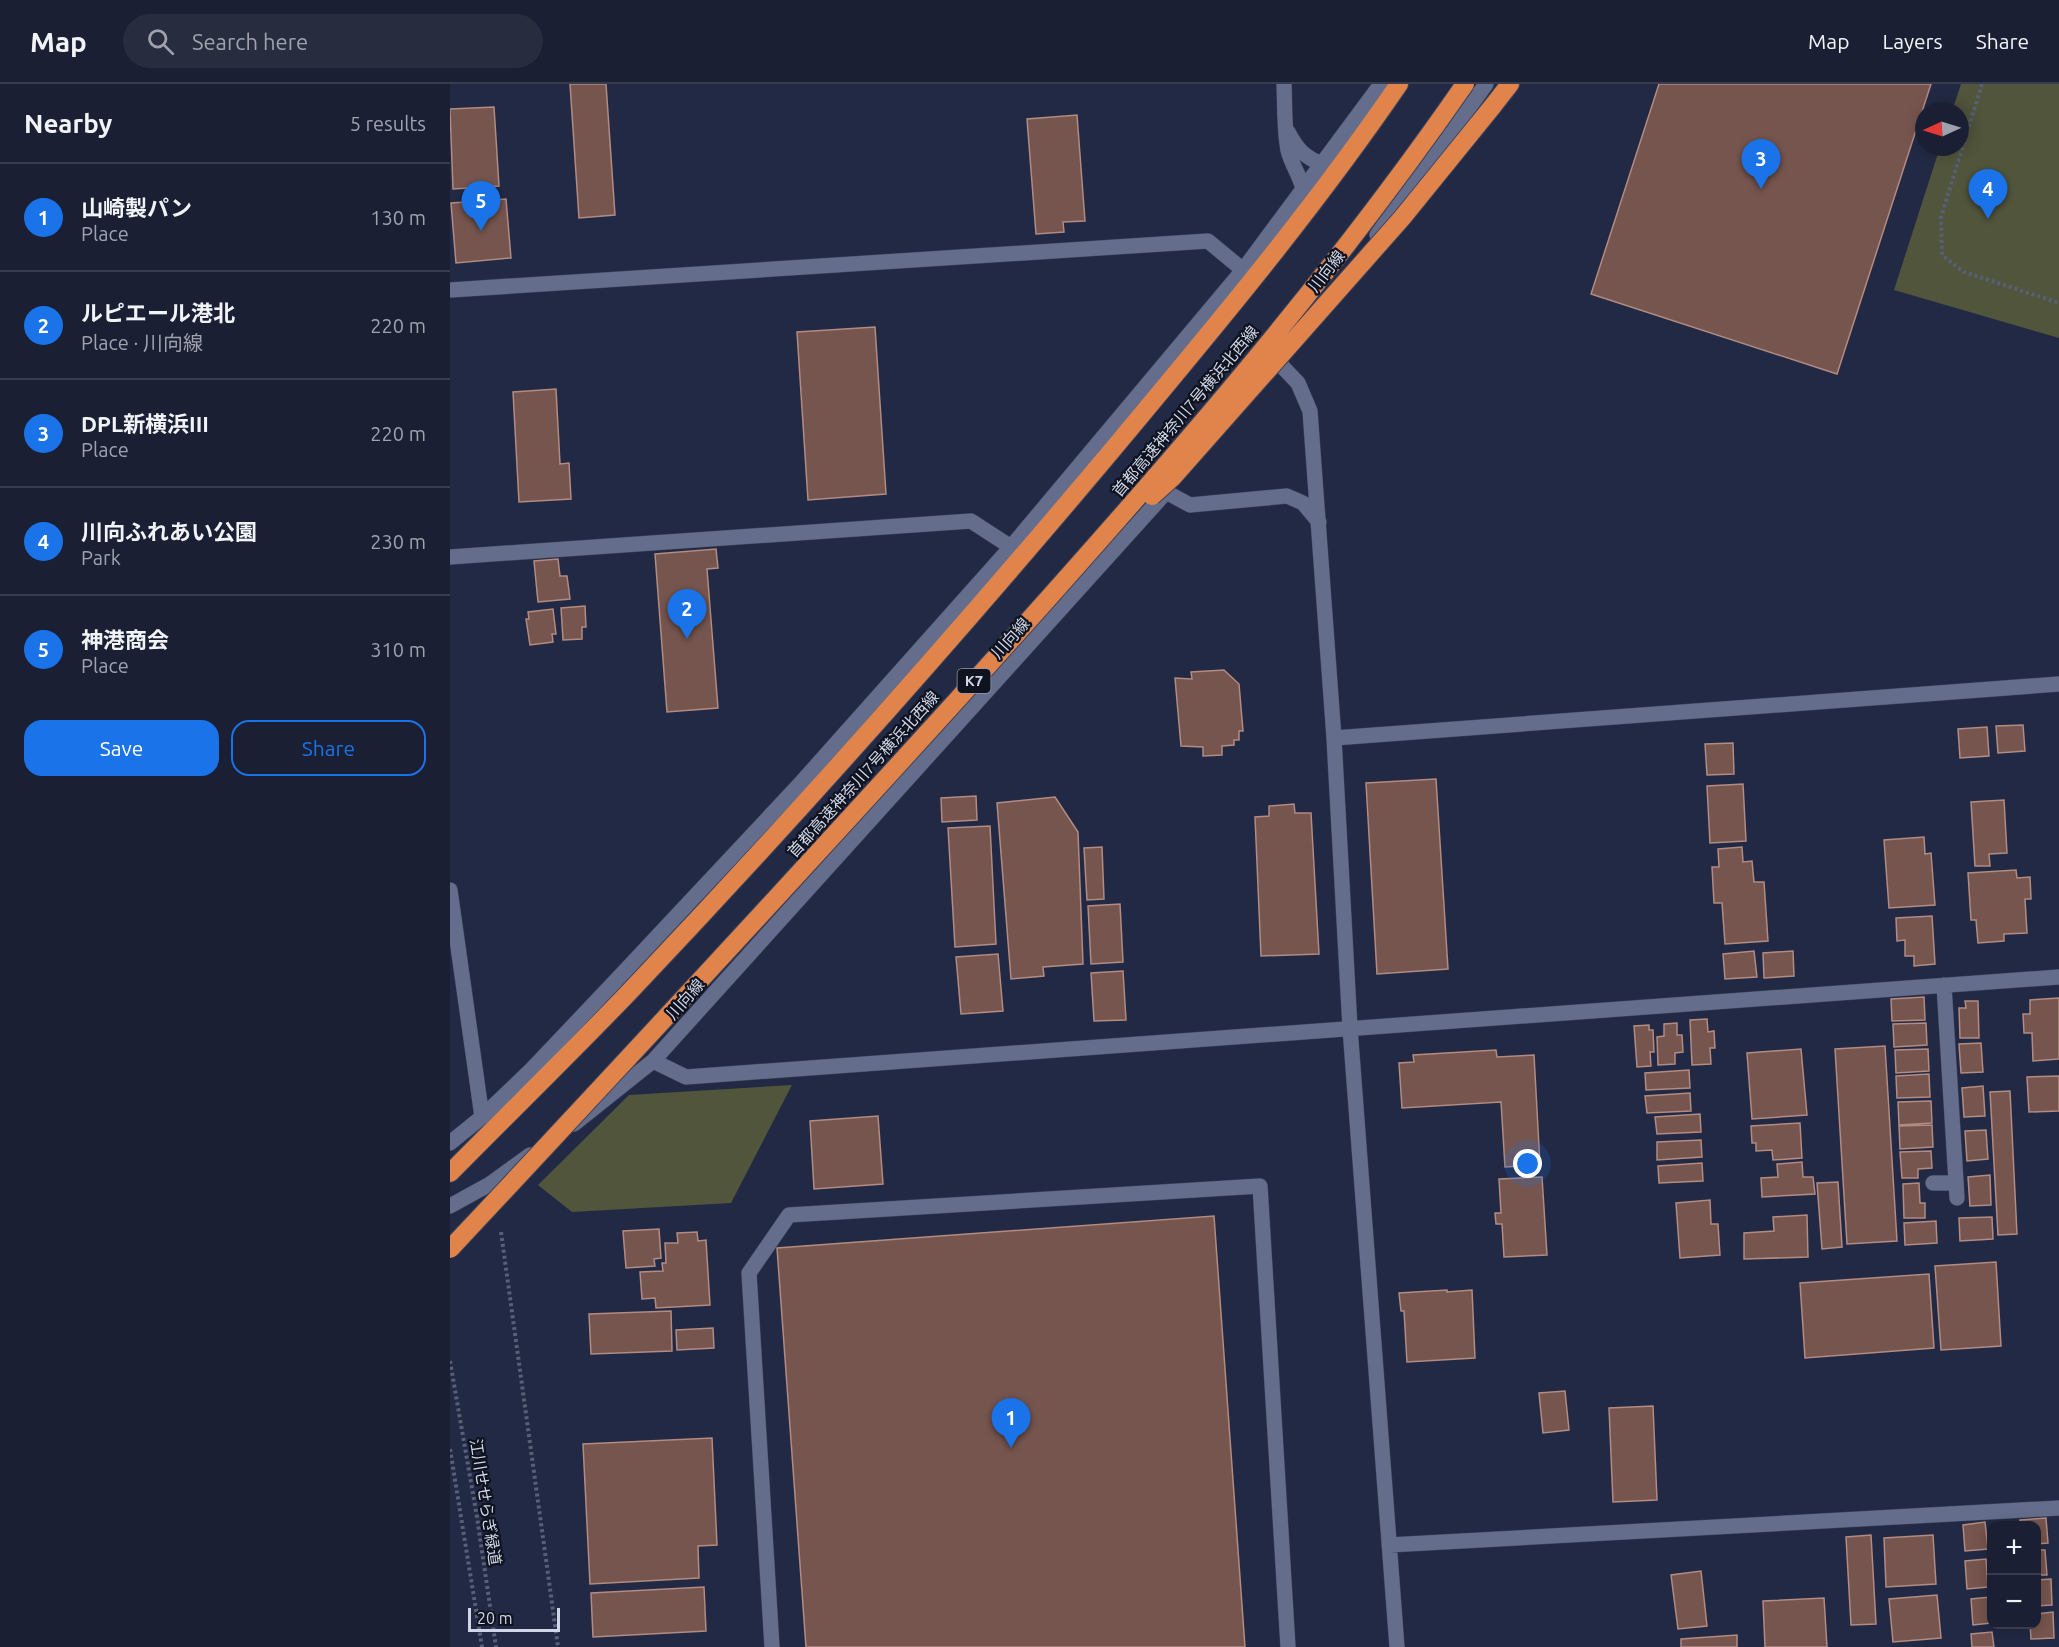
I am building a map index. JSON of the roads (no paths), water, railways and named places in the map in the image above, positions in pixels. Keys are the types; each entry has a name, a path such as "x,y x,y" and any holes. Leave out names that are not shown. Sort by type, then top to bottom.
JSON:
{"highway":[{"name":"首都高速神奈川7号横浜北西線","path":"450,1173 681,936 811,795 1013,568 1254,280 1329,182 1399,84"},
{"name":"首都高速神奈川7号横浜北西線","path":"450,1249 676,1008 1095,547 1230,391 1347,246 1428,138 1465,84"},
{"path":"1095,547 1173,477 1402,218 1510,84"}],"street":[{"path":"1284,84 1288,150 1292,165 1301,178 1304,189"},
{"path":"450,1143 482,1117 532,1069 799,785 1011,547 1243,270 1381,84"},
{"name":"川向線","path":"450,1206 490,1184 573,1125 653,1061 1166,492 1278,362 1393,214 1486,84"},
{"path":"1287,129 1294,144 1307,159 1322,165"},
{"path":"450,290 1208,241 1243,270"},
{"path":"1278,362 1298,383 1310,411 1334,738 1350,1028 1397,1647"},
{"path":"1166,492 1190,505 1287,496 1303,503 1319,522"},
{"path":"450,557 971,521 1011,547"},
{"path":"1334,738 2059,684"},
{"path":"450,890 482,1117"},
{"path":"653,1061 686,1077 2059,977"},
{"path":"1933,1183 1957,1191 1944,985"},
{"path":"772,1647 749,1273 789,1215 1260,1186 1288,1647"},
{"path":"1389,1545 2059,1508"}],"place":[{"name":"DPL新横浜III","path":"1761,189"},
{"name":"川向ふれあい公園","path":"1988,219"},
{"name":"神港商会","path":"481,231"},
{"name":"ルピエール港北","path":"687,639"},
{"name":"山崎製パン","path":"1011,1448"}]}
